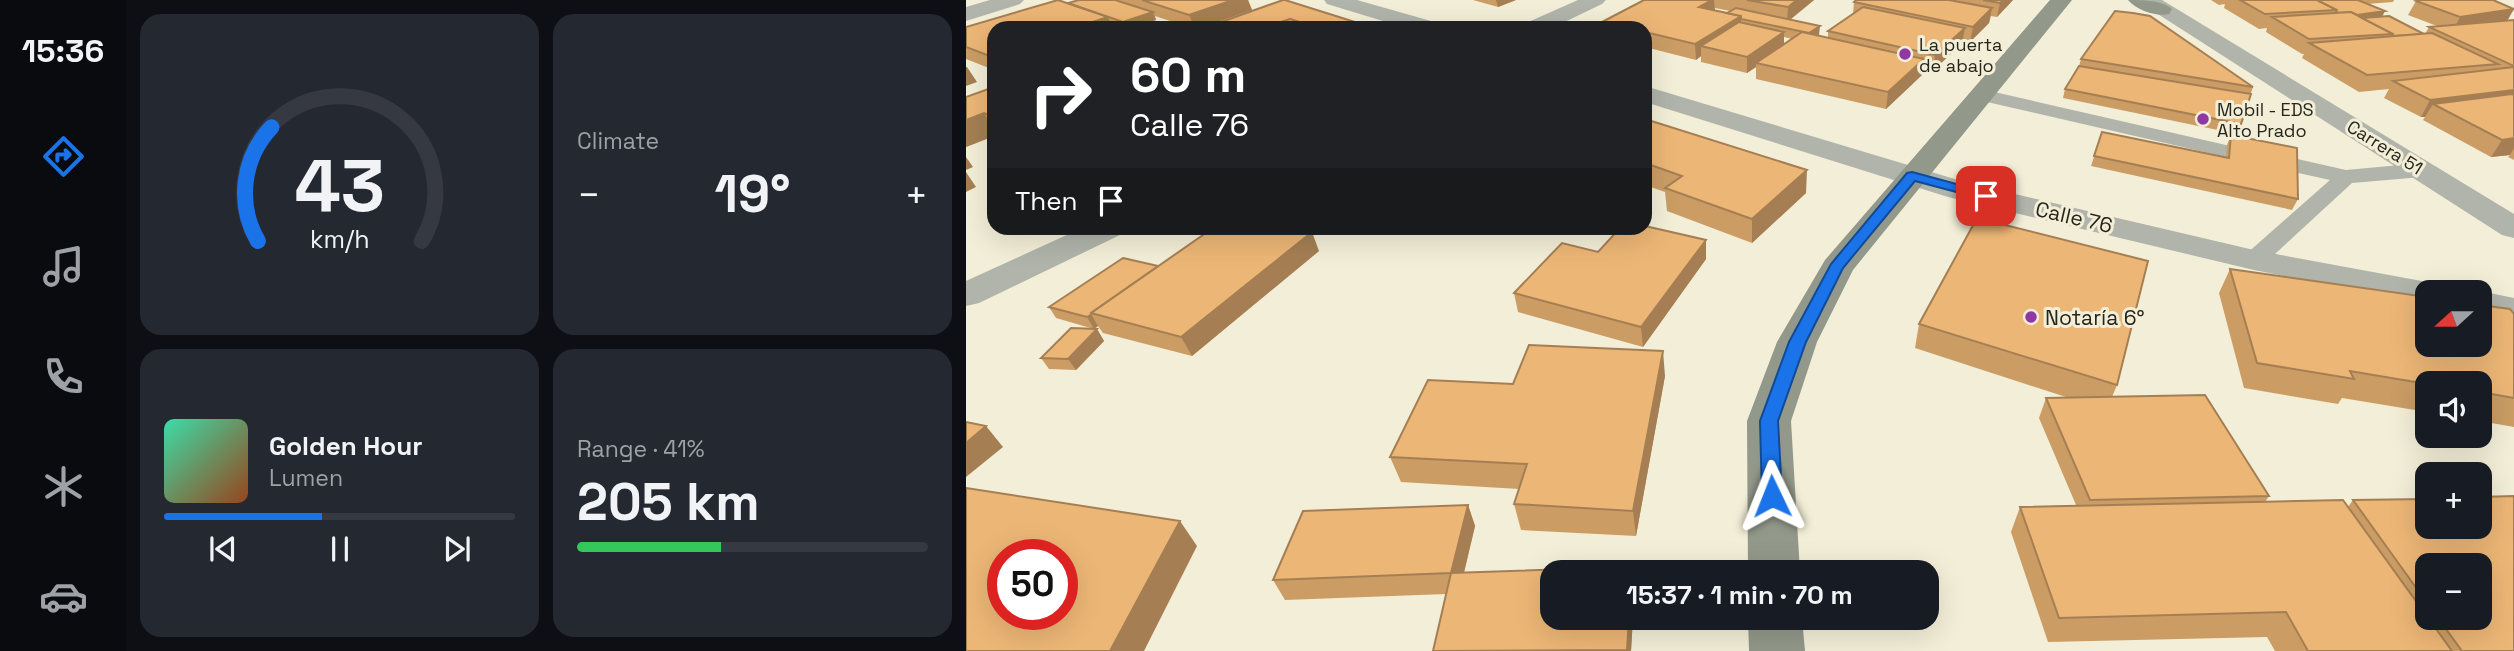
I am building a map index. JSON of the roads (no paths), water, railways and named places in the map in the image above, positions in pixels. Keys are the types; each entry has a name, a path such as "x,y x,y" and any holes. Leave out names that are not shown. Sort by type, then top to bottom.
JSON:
{"main road":[{"path":"1774,560 1769,421 1797,342 1837,267 2061,0"},
{"path":"1776,630 1776,651"}],"street":[{"path":"966,13 1013,0"},
{"path":"1334,0 1406,21"},
{"path":"1549,21 1595,0"},
{"name":"Carrera 51","path":"2149,3 2514,228"},
{"name":"Calle 76","path":"1652,96 1912,176 2254,260 2415,291"},
{"path":"966,295 1093,235"},
{"path":"2492,305 2514,310"}],"lane":[{"path":"1981,95 2226,151"},
{"path":"2293,165 2346,177 2422,170"},
{"path":"2254,260 2346,177"}],"place":[{"name":"La puerta de abajo","path":"1905,54"},
{"name":"Mobil - EDS Alto Prado","path":"2203,119"},
{"name":"Notaría 6°","path":"2031,317"}]}
